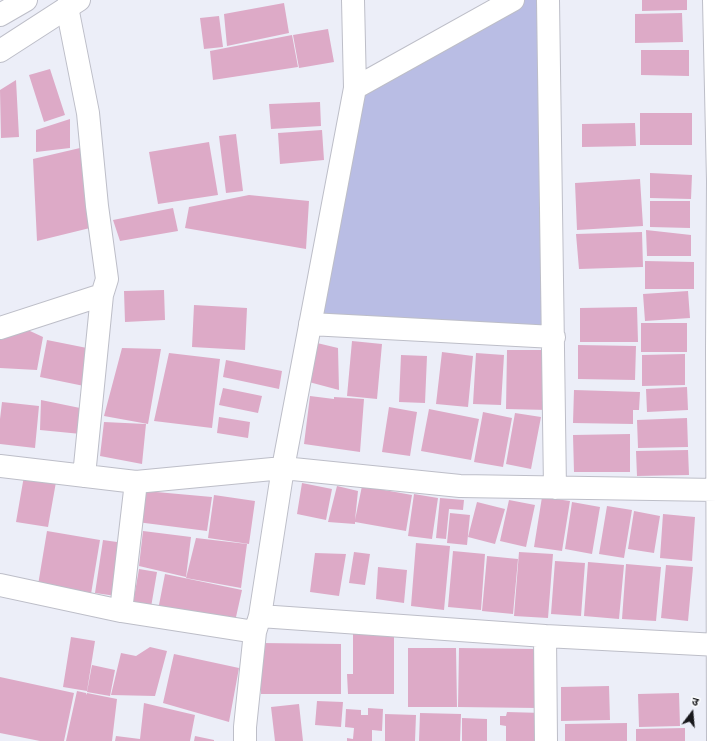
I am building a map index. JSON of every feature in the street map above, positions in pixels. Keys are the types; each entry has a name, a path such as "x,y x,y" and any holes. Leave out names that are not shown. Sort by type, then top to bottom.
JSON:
{"street":[{"path":"0,15 26,0"},
{"path":"245,741 245,727 257,624 283,468 355,88 353,0"},
{"path":"355,88 513,0"},
{"path":"548,0 555,488"},
{"path":"0,51 73,3 88,112 97,206 107,279 102,295 84,476"},
{"path":"716,11 719,181 717,490 719,659 718,741"},
{"path":"0,328 102,295"},
{"path":"310,324 554,337"},
{"path":"0,466 136,482 283,468 460,486 717,490"},
{"path":"121,611 136,482"},
{"path":"0,585 121,611 257,624 545,636 719,659"},
{"path":"545,636 546,741"}],"shaded area":[{"path":"513,0 548,0 554,337 310,324 355,88"}],"building":[{"path":"642,0 687,0 687,10 642,11"},
{"path":"284,3 289,33 227,46 224,14"},
{"path":"682,13 683,42 635,43 635,14"},
{"path":"219,16 223,47 204,49 200,18"},
{"path":"328,29 334,62 299,68 293,35"},
{"path":"292,35 298,67 213,80 210,51"},
{"path":"641,50 689,50 689,76 641,75"},
{"path":"50,69 65,115 44,122 29,75"},
{"path":"16,80 19,137 1,138 0,90"},
{"path":"320,102 321,126 271,129 269,104"},
{"path":"640,113 692,113 692,145 640,145"},
{"path":"70,119 70,148 36,152 36,130"},
{"path":"635,123 636,146 582,147 582,124"},
{"path":"322,130 324,160 280,164 278,133"},
{"path":"236,134 243,191 226,193 219,136"},
{"path":"209,142 218,195 158,204 149,152"},
{"path":"80,148 94,227 37,241 33,159"},
{"path":"650,173 692,175 691,199 650,198"},
{"path":"640,179 643,226 577,230 575,183"},
{"path":"249,195 309,201 306,249 185,228 189,207"},
{"path":"650,201 690,201 690,228 650,227"},
{"path":"173,208 178,231 120,241 113,220"},
{"path":"646,230 691,235 691,256 647,256"},
{"path":"642,232 643,267 579,269 576,234"},
{"path":"645,261 694,262 694,289 645,289"},
{"path":"164,290 165,320 125,322 124,291"},
{"path":"688,291 690,318 645,321 643,294"},
{"path":"194,305 247,308 245,350 192,347"},
{"path":"637,307 638,342 580,342 580,308"},
{"path":"641,323 687,323 687,352 641,352"},
{"path":"17,325 43,337 37,370 0,368 0,331"},
{"path":"47,340 92,349 84,386 40,377"},
{"path":"352,341 382,344 377,399 347,396"},
{"path":"317,343 338,348 339,390 309,382"},
{"path":"578,345 636,346 635,380 578,379"},
{"path":"122,348 161,349 148,424 104,416"},
{"path":"507,350 549,350 548,410 506,409"},
{"path":"442,352 473,356 468,407 436,404"},
{"path":"169,353 220,359 212,428 154,421"},
{"path":"476,353 504,355 501,405 473,404"},
{"path":"685,354 685,385 642,386 642,355"},
{"path":"401,355 427,356 425,403 399,402"},
{"path":"226,360 282,371 279,389 223,377"},
{"path":"687,387 688,410 647,412 646,389"},
{"path":"223,388 262,396 258,413 219,405"},
{"path":"574,390 640,392 639,410 633,410 633,424 573,423"},
{"path":"310,396 334,399 334,397 364,399 360,452 304,444"},
{"path":"41,400 85,409 81,434 40,430"},
{"path":"2,402 39,406 35,448 0,444"},
{"path":"389,407 417,412 410,456 382,452"},
{"path":"429,409 479,419 471,460 421,451"},
{"path":"483,412 512,418 503,467 474,462"},
{"path":"515,413 541,417 531,469 506,464"},
{"path":"219,417 250,422 248,438 217,433"},
{"path":"687,418 688,447 638,448 637,420"},
{"path":"104,422 146,424 142,464 100,456"},
{"path":"630,434 630,472 574,472 573,435"},
{"path":"688,450 689,475 637,476 636,451"},
{"path":"24,476 56,482 48,527 16,522"},
{"path":"302,483 332,489 326,520 297,514"},
{"path":"337,486 358,491 355,520 362,486 412,495 406,531 355,522 355,524 328,522"},
{"path":"145,491 212,497 207,531 137,522"},
{"path":"414,494 438,498 432,539 408,536"},
{"path":"214,495 255,501 249,544 208,538"},
{"path":"542,497 570,501 562,551 534,547"},
{"path":"440,498 464,500 463,510 449,509 446,539 436,538"},
{"path":"509,500 535,505 526,547 500,541"},
{"path":"477,502 505,509 495,544 468,537"},
{"path":"572,502 600,507 592,554 565,549"},
{"path":"607,506 632,510 624,558 599,554"},
{"path":"634,511 660,516 654,553 628,549"},
{"path":"450,513 470,515 467,545 447,543"},
{"path":"663,514 695,517 692,561 660,558"},
{"path":"47,531 100,540 91,594 38,585"},
{"path":"143,531 191,537 186,577 139,566"},
{"path":"196,538 247,544 241,588 186,578"},
{"path":"103,540 124,543 116,596 95,593"},
{"path":"416,543 450,546 444,610 411,606"},
{"path":"453,551 485,554 481,610 448,607"},
{"path":"354,552 370,554 365,585 349,583"},
{"path":"519,552 553,554 548,618 514,616"},
{"path":"315,553 346,554 339,596 310,592"},
{"path":"487,556 518,559 513,614 482,611"},
{"path":"555,561 585,563 581,616 551,614"},
{"path":"588,562 624,565 619,619 584,616"},
{"path":"626,564 661,567 656,621 622,619"},
{"path":"666,565 693,567 688,621 661,618"},
{"path":"378,567 407,570 404,603 376,599"},
{"path":"139,569 157,572 150,613 132,609"},
{"path":"165,574 242,590 234,626 158,610"},
{"path":"353,632 394,633 394,694 348,694 347,674 353,674"},
{"path":"71,637 95,641 87,691 63,687"},
{"path":"261,643 341,644 341,694 261,694"},
{"path":"150,647 167,651 155,696 111,695 121,653 136,656"},
{"path":"408,648 456,648 457,707 408,707"},
{"path":"459,648 537,649 537,708 458,707"},
{"path":"174,654 239,668 229,722 163,703"},
{"path":"92,665 115,670 110,696 87,692"},
{"path":"0,677 74,693 64,741 40,741 0,733"},
{"path":"609,686 610,720 561,721 561,687"},
{"path":"77,691 86,693 86,695 87,693 117,699 112,741 66,741"},
{"path":"679,693 680,726 639,727 638,694"},
{"path":"317,701 343,702 341,727 315,725"},
{"path":"144,703 195,715 190,741 115,741 116,736 140,739"},
{"path":"299,704 303,741 275,741 271,707"},
{"path":"368,708 383,709 382,731 372,730 372,741 347,741 347,738 353,739 354,728 345,727 346,709 361,710 361,715 368,715"},
{"path":"507,712 543,713 542,741 506,741 506,726 500,725 500,716 506,716"},
{"path":"420,713 461,714 460,741 419,741"},
{"path":"385,714 416,715 415,741 385,741"},
{"path":"462,718 487,719 487,741 462,741"},
{"path":"627,723 627,741 565,741 565,724"},
{"path":"685,728 685,741 636,741 636,729"},
{"path":"195,736 214,740 214,741 194,741"}]}
